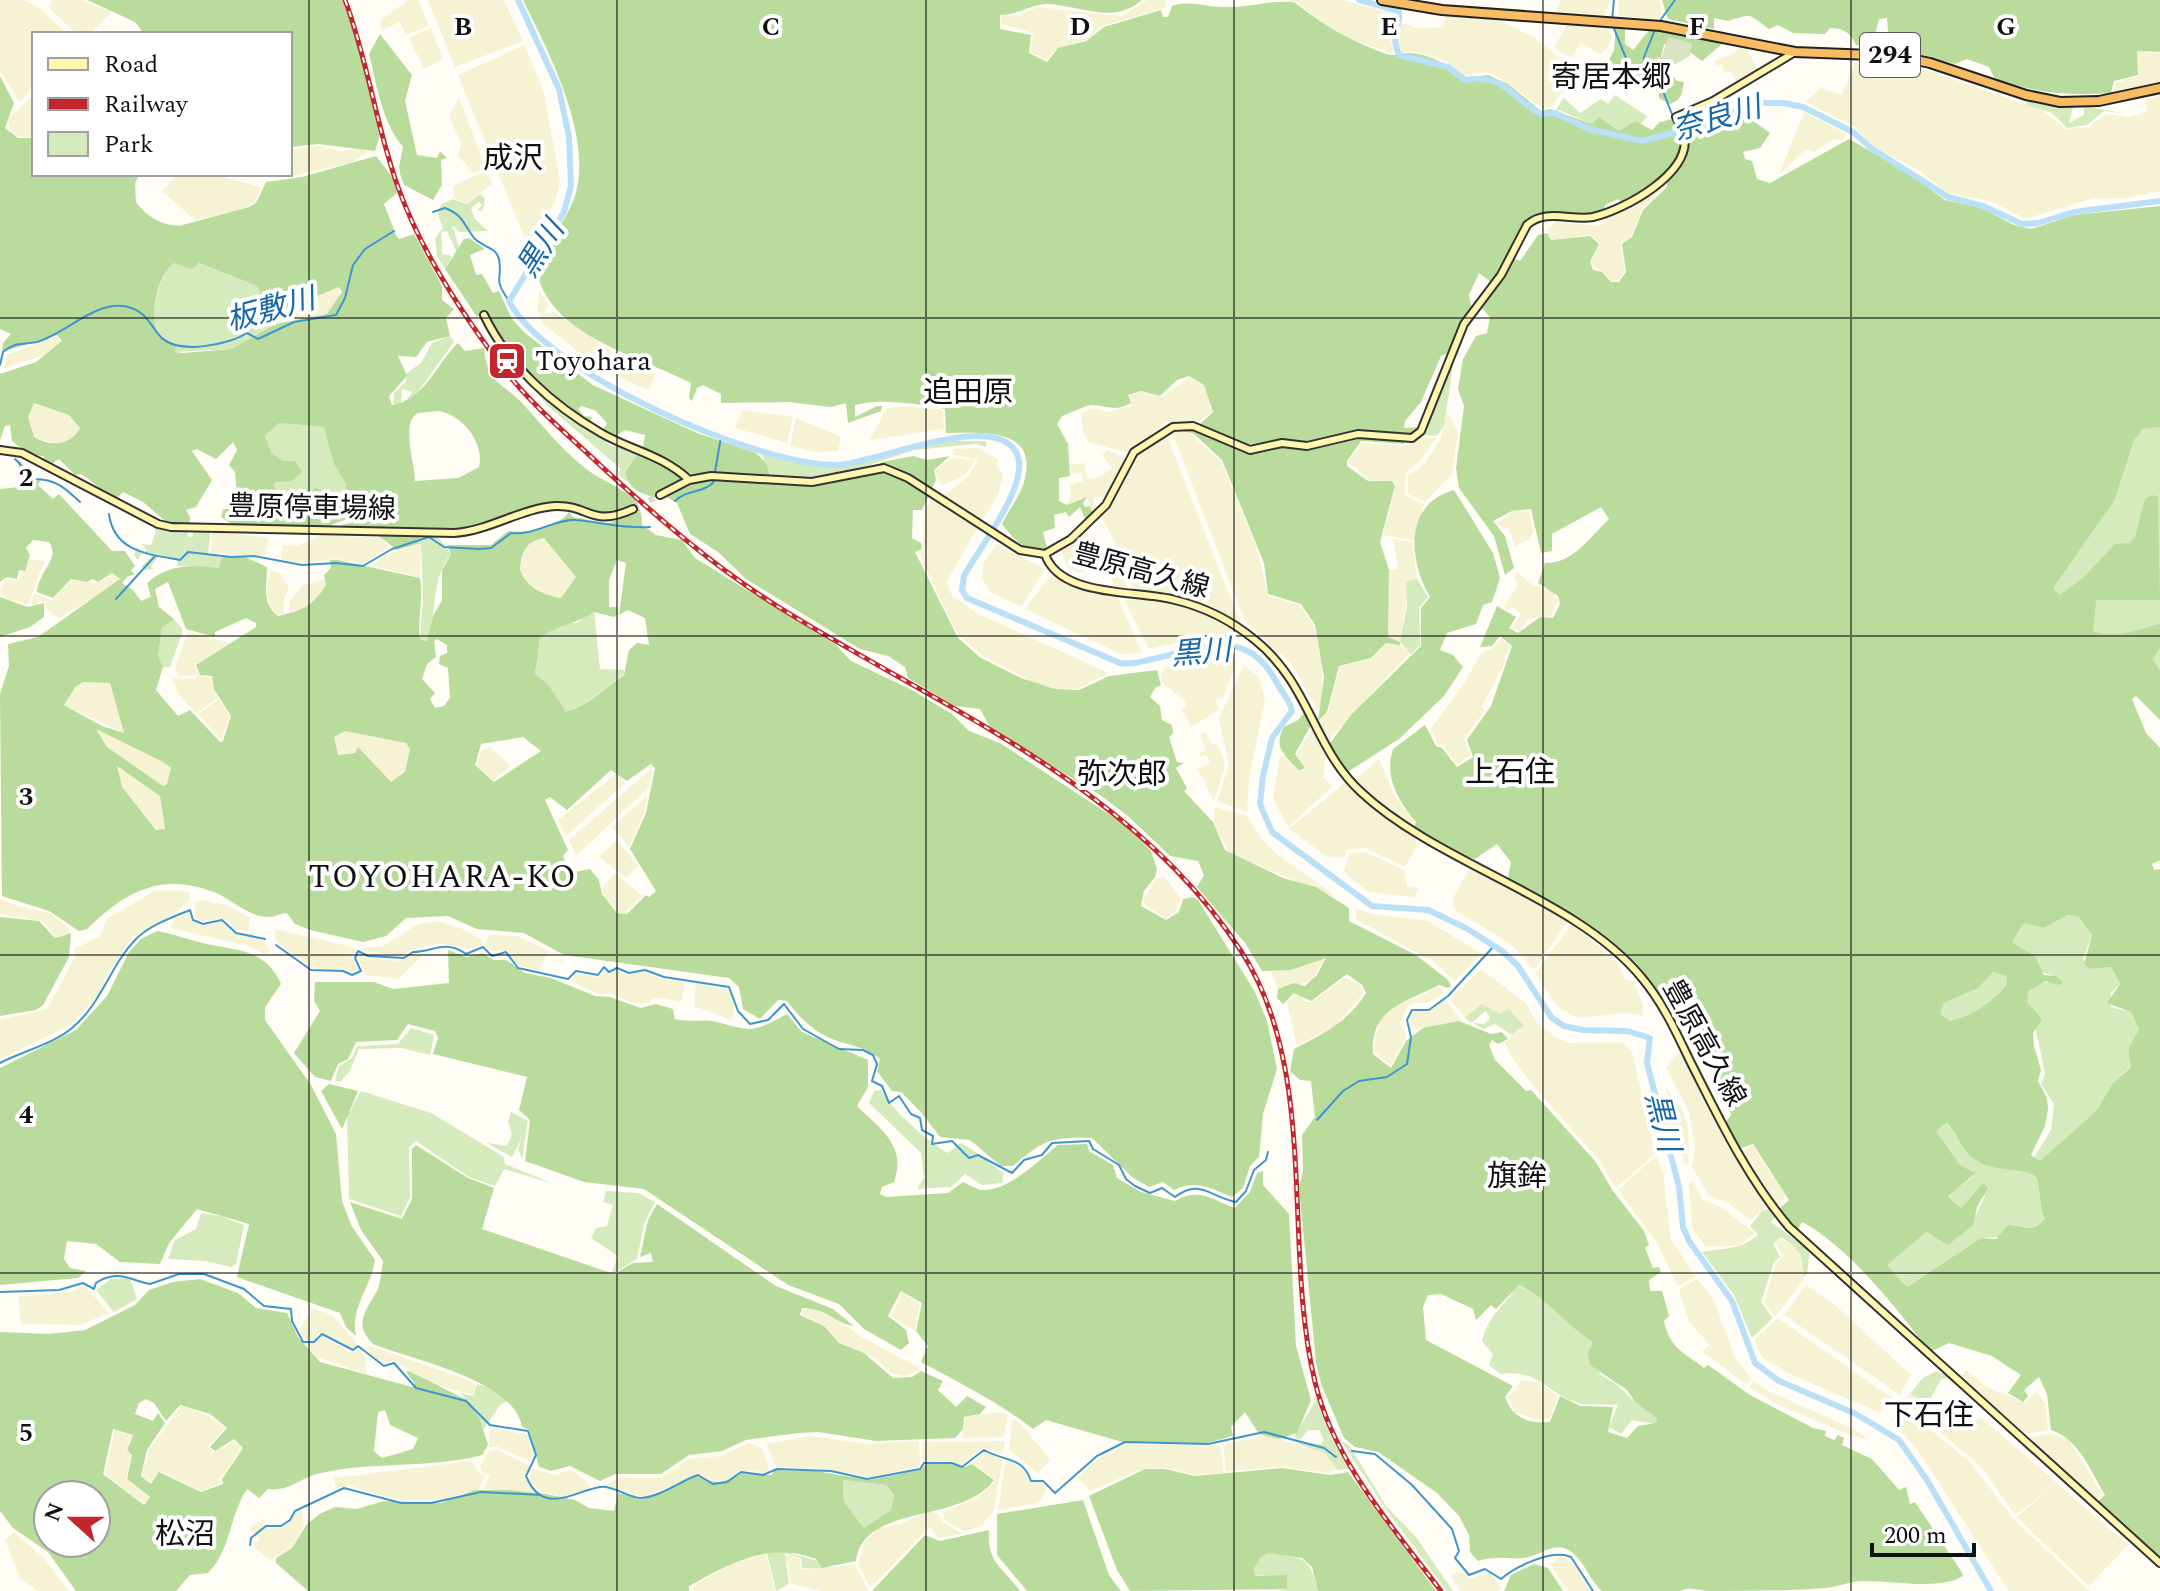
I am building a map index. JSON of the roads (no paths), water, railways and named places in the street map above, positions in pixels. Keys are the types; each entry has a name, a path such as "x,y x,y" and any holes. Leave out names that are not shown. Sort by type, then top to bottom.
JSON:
{"highway":[{"name":"294","path":"1382,0 1442,10 1612,21 1692,31 1795,52 1913,58 2026,95 2060,102 2099,101 2160,88"}],"main road":[{"path":"1774,48 1775,64"},
{"path":"660,495 689,480 711,476 812,482 884,468 901,473 1025,552 1045,554 1071,539 1106,505 1134,452 1173,427 1193,426 1250,450 1282,443 1310,445 1358,434 1399,439 1418,435 1464,324 1501,275 1527,225 1547,217 1602,214 1662,182 1673,167 1684,138 1676,117 1713,101 1795,52"},
{"path":"484,315 496,340 534,386 600,432 648,452 689,480"},
{"name":"豊原停車場線","path":"0,450 22,453 158,524 171,527 454,533 481,530 553,506 603,519 633,509"},
{"name":"豊原高久線","path":"1045,554 1052,568 1072,580 1122,593 1176,600 1235,625 1262,645 1292,677 1329,751 1360,792 1400,822 1583,928 1621,955 1660,1002 1746,1167 1783,1220 1833,1269 2160,1563"}],"waterway":[{"name":"黒川","path":"518,0 559,89 569,137 571,186 564,212 509,301 530,329 608,385 657,410 708,433 801,461 837,465 958,437 983,436 1003,440 1016,452 1019,465 1017,480 1002,514 964,576 962,590 967,598 1120,663 1210,646 1225,645 1253,654 1266,666 1292,711 1272,738 1263,776 1260,804 1272,832 1372,906 1428,910 1466,928 1502,951 1518,966 1551,1017 1564,1026 1583,1030 1627,1031 1650,1038 1647,1063 1679,1187 1683,1227 1689,1241 1732,1301 1755,1363 1779,1381 1856,1414 1899,1440 1927,1480 1991,1591"},
{"name":"奈良川","path":"1359,0 1399,11 1395,35 1399,55 1448,67 1465,80 1490,80 1507,88 1541,114 1555,113 1589,129 1642,141 1706,124 1755,103 1784,103 1803,107 1853,132 1871,148 1948,197 1983,206 2022,224 2038,223 2074,212 2160,201"},
{"path":"1612,20 1614,0"},
{"path":"1659,22 1675,0"},
{"path":"1613,26 1628,63 1663,91 1673,117"},
{"path":"1643,74 1644,57 1656,27"},
{"name":"板敷川","path":"433,212 445,208 451,211 460,217 475,239 495,252 500,266 499,283 509,301"},
{"name":"板敷川","path":"0,365 3,352 11,347 48,338 93,312 116,306 139,312 167,341 190,347 216,344 247,333 258,339 294,322 336,315 345,298 353,265 365,249 394,231"},
{"path":"675,501 713,483 721,437"},
{"path":"15,459 35,479 55,483 80,502"},
{"path":"109,514 112,527 125,544 145,553 180,560 188,552 254,556 302,565 336,563 363,566 392,549 429,537 444,547 491,548 511,533 528,532 569,520 650,527"},
{"path":"116,599 155,556"},
{"path":"0,1063 47,1043 72,1028 91,1007 127,949 142,934 162,922 190,910 193,920 203,924 222,920 236,933 265,939"},
{"path":"276,945 311,970 343,971 352,975 361,971 355,958 358,951 368,956 404,958 413,952 445,947 466,954 483,947 492,956 506,952 518,968 568,979 576,971 598,975 604,967 609,972 617,968 629,973 645,970 664,977 729,987 738,1011 750,1024 768,1020 784,1004 803,1029 839,1049 863,1050 873,1055 877,1064 872,1081 882,1086 889,1103 899,1096 911,1114 920,1118 922,1130 933,1136 932,1144 952,1141 969,1158 978,1155 1012,1173 1024,1160 1042,1155 1052,1143 1089,1141 1093,1149 1119,1165 1126,1179 1150,1193 1162,1188 1175,1197 1198,1189 1236,1202 1246,1191 1254,1170 1266,1160 1268,1152"},
{"path":"1317,1120 1343,1091 1359,1081 1387,1077 1407,1064 1411,1037 1407,1020 1412,1010 1429,1010 1448,996 1494,946"},
{"path":"0,1292 59,1290 83,1283 94,1289 96,1283 117,1276 150,1284 179,1274 204,1274 244,1289 264,1306 291,1309 292,1321 303,1342 314,1342 322,1334 353,1350 358,1346 384,1366 394,1363 416,1388 466,1401 490,1425 528,1431 536,1455 526,1476 541,1496 550,1499 600,1487 641,1498 655,1495 698,1475 713,1484 727,1482 741,1472 763,1475 777,1469 831,1471 867,1479 920,1469 924,1463 952,1463 962,1467 984,1450 1017,1463 1031,1481 1043,1481 1055,1493 1097,1456 1125,1442 1208,1444 1264,1432 1324,1448 1336,1457"},
{"path":"1352,1451 1375,1454 1412,1485 1452,1529 1459,1551 1455,1558 1469,1575 1485,1569 1501,1579 1534,1560 1563,1555 1571,1557 1593,1591"},
{"path":"250,1545 251,1538 266,1526 281,1526 290,1520 295,1511 344,1488 401,1503 431,1503 481,1492 541,1495"}],"tunnel":[{"path":"633,509 660,495"}],"railway":[{"path":"345,0 390,164 407,210 456,301 523,392 643,504 730,574 777,606 1030,754 1090,795 1146,841 1197,892 1241,951 1266,999 1281,1050 1290,1105 1306,1329 1315,1382 1324,1411 1350,1466 1441,1591"}],"place":[{"name":"Toyohara","path":"507,361"}],"district":[{"name":"寄居本郷","path":"1611,78"},
{"name":"成沢","path":"513,159"},
{"name":"追田原","path":"968,393"},
{"name":"上石住","path":"1510,773"},
{"name":"弥次郎","path":"1122,775"},
{"name":"TOYOHARA-KO","path":"443,877"},
{"name":"旗鉾","path":"1517,1177"},
{"name":"下石住","path":"1929,1416"},
{"name":"松沼","path":"185,1535"}]}
